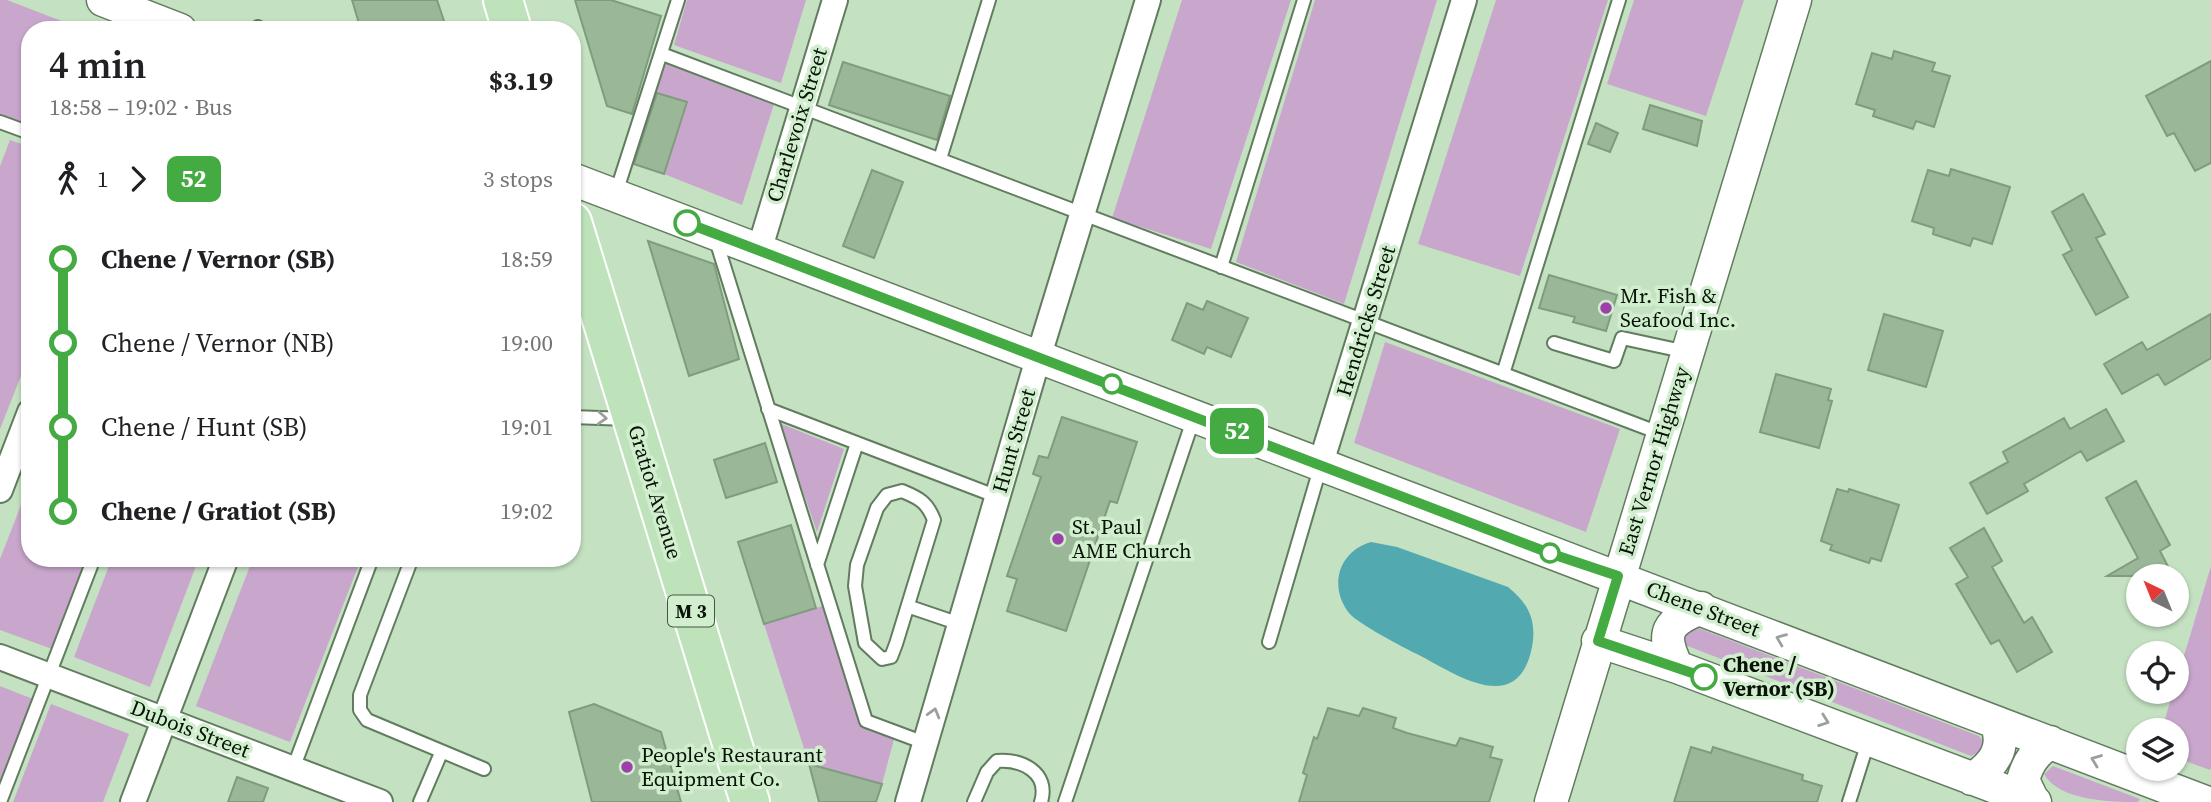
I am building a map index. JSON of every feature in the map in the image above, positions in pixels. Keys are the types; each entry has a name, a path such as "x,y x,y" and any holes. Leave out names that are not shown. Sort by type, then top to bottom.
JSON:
{"main road":[{"name":"Gratiot Avenue","path":"581,257 750,802"}],"street":[{"path":"103,0 157,21"},
{"name":"Charlevoix Street","path":"759,251 835,0"},
{"name":"Hunt Street","path":"908,802 1039,355 1148,0"},
{"name":"Hendricks Street","path":"1321,463 1464,0"},
{"name":"East Vernor Highway","path":"1551,802 1795,0"},
{"name":"Chene Street","path":"581,183 1039,355 1552,554 1618,576 2205,802"},
{"path":"0,490 21,435"},
{"path":"132,802 223,567"},
{"path":"1677,667 1667,646 1669,630 1677,618 1701,608"},
{"path":"1598,641 1677,667 1869,738 2024,800 2023,780 2027,766 2035,754 2050,742"},
{"name":"Dubois Street","path":"0,657 380,802"},
{"path":"1972,779 1986,771 1996,758 2000,733 1996,723"}],"lane":[{"path":"615,196 678,0"},
{"path":"940,159 989,0"},
{"path":"1221,267 1304,0"},
{"path":"1503,374 1619,0"},
{"path":"662,54 1662,434"},
{"path":"0,122 21,130"},
{"path":"713,233 866,721 925,743"},
{"path":"1553,343 1614,361 1622,338 1687,353"},
{"path":"768,409 998,496"},
{"path":"1065,802 1195,415"},
{"path":"581,417 632,419"},
{"path":"817,566 857,443"},
{"name":"Hendricks Street","path":"1269,642 1321,463"},
{"path":"902,491 921,499 929,507 934,520 910,607 891,657 882,659 865,643 855,586 857,565 877,508 887,495 902,491"},
{"path":"0,802 91,567"},
{"path":"293,769 368,567"},
{"path":"409,567 360,695 360,710 367,720 484,769"},
{"path":"910,607 960,624"},
{"path":"1849,802 1869,738"},
{"path":"420,802 441,753"},
{"path":"974,802 987,772 997,761 1015,760 1030,768 1040,779 1041,802"}],"shaded area":[{"path":"0,0 7,0 62,21 21,21 21,122 0,114"},
{"path":"687,0 806,0 781,83 674,45"},
{"path":"1182,0 1291,0 1211,249 1112,218"},
{"path":"1315,0 1437,0 1344,304 1236,262"},
{"path":"1496,0 1608,0 1520,276 1418,244"},
{"path":"1634,0 1744,0 1706,116 1607,84"},
{"path":"666,64 774,104 742,205 664,174 687,103 656,92"},
{"path":"10,140 21,144 21,376 0,429 0,166"},
{"path":"1385,342 1620,429 1586,532 1354,443"},
{"path":"779,423 844,449 817,532"},
{"path":"21,505 21,567 83,567 52,649 0,630 0,559"},
{"path":"2211,566 2210,770 2189,762 2189,718 2165,718 2169,704 2189,704 2188,641"},
{"path":"109,567 196,567 150,687 74,657"},
{"path":"250,567 358,567 290,742 196,706"},
{"path":"829,604 866,721 896,732 882,784 809,764 764,624"},
{"path":"1693,626 1979,736 1984,742 1981,751 1971,756 1685,645 1682,638"},
{"path":"0,686 33,699 0,785"},
{"path":"51,704 129,734 103,802 13,802"},
{"path":"2053,766 2140,799 2138,802 2114,801 2073,795 2051,783 2044,774"}],"water":[{"path":"1371,542 1397,547 1508,587 1521,599 1532,620 1532,647 1525,669 1513,681 1499,686 1483,685 1449,671 1381,635 1349,613 1339,592 1340,571 1351,553"}],"building":[{"path":"352,0 437,0 444,21 358,21"},
{"path":"575,0 611,0 661,16 632,114 607,106"},
{"path":"1894,51 1935,63 1932,71 1950,76 1934,127 1916,121 1913,129 1873,116 1875,110 1856,104 1872,53 1892,59"},
{"path":"2211,61 2211,163 2195,171 2174,133 2167,136 2146,96"},
{"path":"843,62 950,96 937,140 829,105"},
{"path":"657,93 687,102 664,174 634,164"},
{"path":"1650,105 1702,121 1697,146 1643,129"},
{"path":"1596,123 1618,133 1610,152 1588,144"},
{"path":"1951,169 2010,187 1992,244 1973,238 1970,246 1933,234 1934,228 1912,221 1928,170 1949,176"},
{"path":"872,170 903,182 874,258 843,246"},
{"path":"2083,194 2105,234 2096,238 2128,297 2096,315 2063,255 2072,250 2052,212"},
{"path":"648,241 714,264 739,359 689,376"},
{"path":"1549,275 1617,295 1606,331 1573,322 1575,317 1539,308"},
{"path":"1207,301 1248,318 1231,357 1207,347 1204,354 1172,340 1187,303 1203,310"},
{"path":"1884,314 1943,331 1926,387 1868,370"},
{"path":"2211,314 2211,358 2165,385 2158,374 2122,394 2104,364 2142,342 2147,350"},
{"path":"1776,374 1831,389 1828,400 1832,401 1819,448 1760,432"},
{"path":"2106,409 2124,441 2087,461 2081,451 2024,484 2028,491 1987,514 1970,483 2008,462 2003,452 2064,418 2070,429"},
{"name":"St. Paul AME Church","path":"1062,417 1137,442 1117,503 1110,501 1066,631 1007,611 1017,579 1007,576 1041,477 1033,474 1039,456 1048,458"},
{"path":"765,443 777,482 726,498 714,460"},
{"path":"2136,481 2170,545 2160,551 2167,564 2128,564 2138,558 2106,498"},
{"path":"1837,489 1848,492 1849,489 1899,505 1881,561 1871,558 1869,563 1830,550 1832,545 1821,541"},
{"path":"791,525 816,608 764,624 738,542"},
{"path":"1984,528 2002,561 1992,567 2024,623 2032,617 2052,652 2017,672 1999,640 1991,644 1956,584 1968,577 1950,548"},
{"path":"2126,565 2126,576 2107,576"},
{"name":"People's Restaurant Equipment Co.","path":"594,704 661,732 681,802 592,802 569,712"},
{"path":"1328,708 1359,716 1363,708 1396,718 1393,728 1407,733 1456,746 1460,738 1493,747 1490,757 1502,760 1489,802 1299,802 1307,775 1303,773 1314,737 1317,739"},
{"path":"1691,747 1711,753 1713,747 1803,775 1802,780 1822,786 1817,802 1674,802"},
{"path":"809,764 882,784 876,802 819,802"},
{"path":"237,777 268,788 263,802 228,802"}],"bus line":[{"name":"52","path":"687,223 1039,355 1552,554 1618,576 1598,641 1704,677"}],"place":[{"name":"Mr. Fish & Seafood Inc.","path":"1606,308"},
{"name":"St. Paul AME Church","path":"1058,539"},
{"name":"Chene / Vernor (SB)","path":"1704,677"},
{"name":"People's Restaurant Equipment Co.","path":"627,767"}]}
